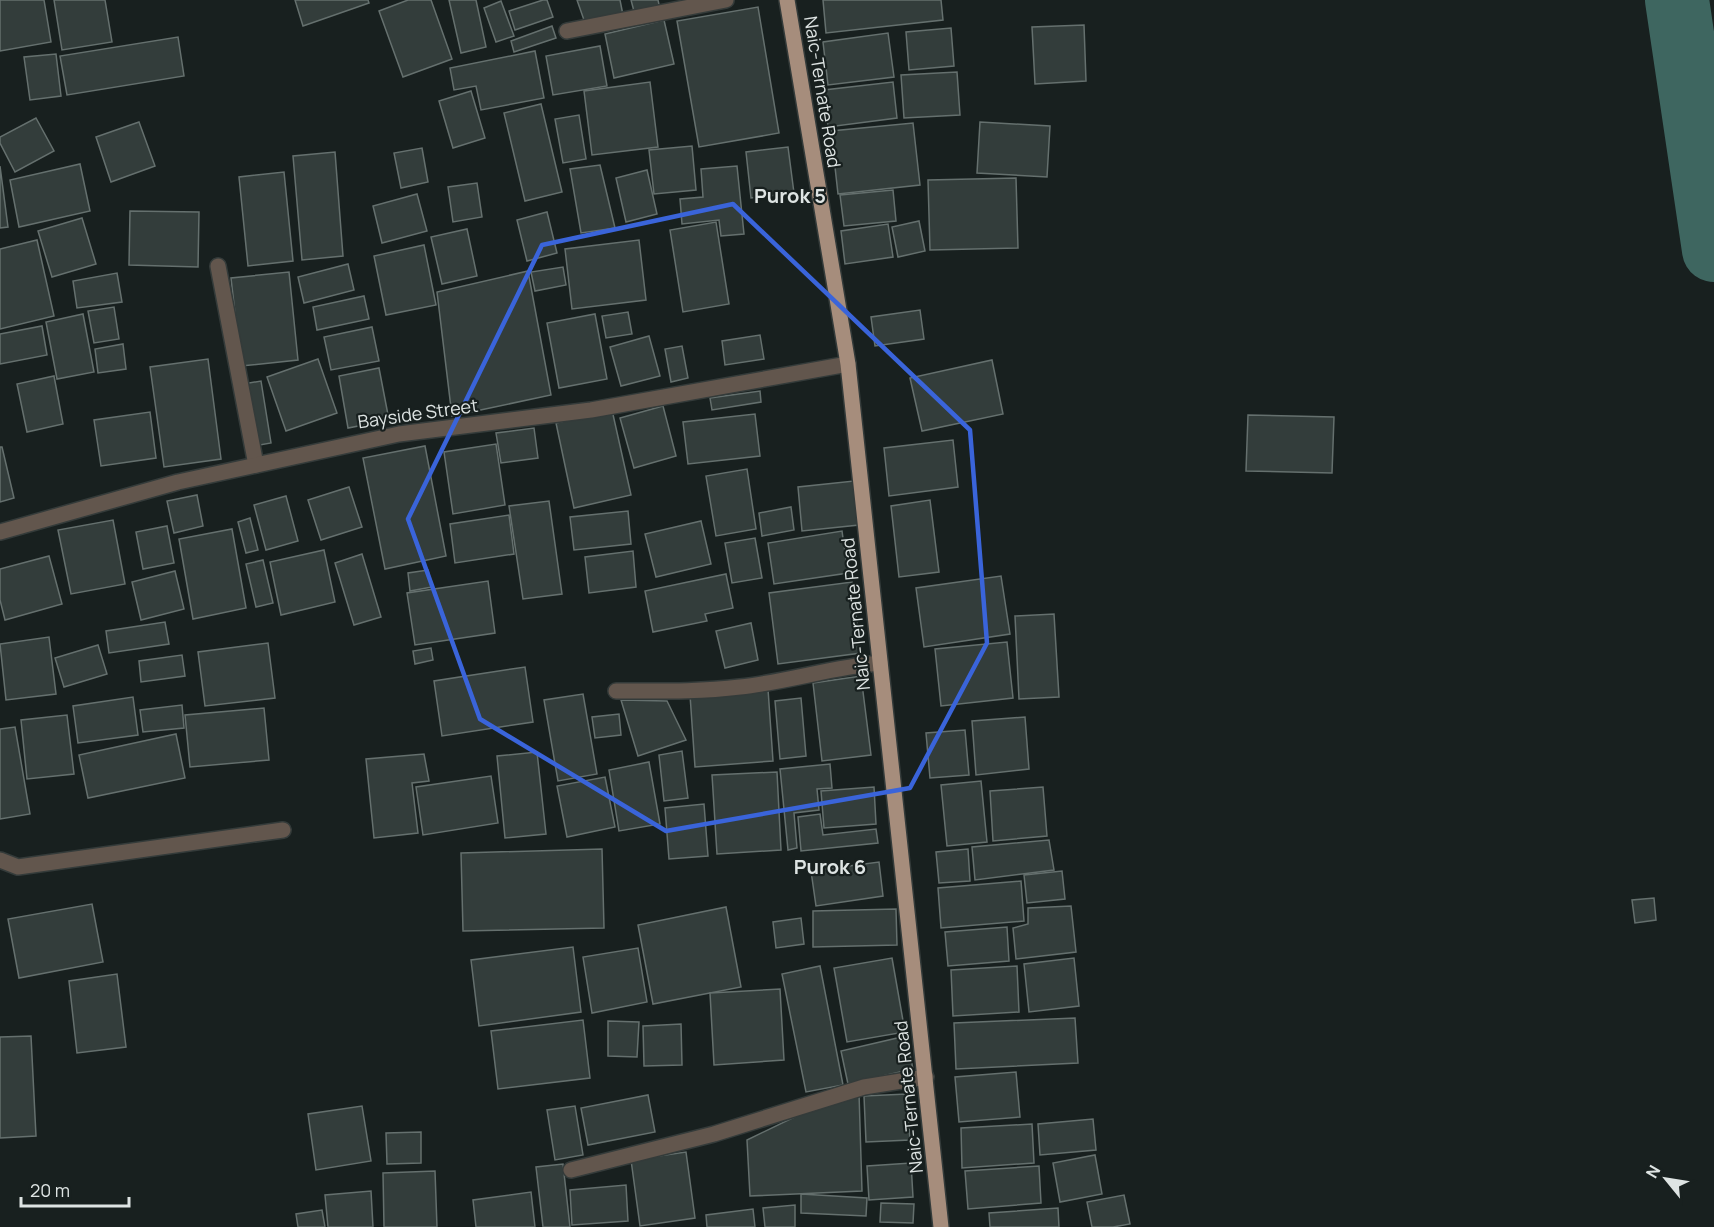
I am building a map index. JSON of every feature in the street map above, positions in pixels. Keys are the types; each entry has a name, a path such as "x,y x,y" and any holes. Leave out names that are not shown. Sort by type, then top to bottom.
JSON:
{"main road":[{"name":"Naic-Ternate Road","path":"787,0 848,364 941,1227"}],"street":[{"path":"567,31 726,0"},
{"path":"218,266 256,465"},
{"name":"Bayside Street","path":"0,532 100,502 399,434 591,410 848,364"},
{"path":"616,691 741,687 852,665 880,663"},
{"path":"0,860 18,867 284,830"},
{"path":"571,1170 714,1134 864,1087 926,1077"}],"highlighted area":[{"path":"733,204 970,430 987,643 910,788 666,831 480,719 408,519 542,245"}],"building":[{"path":"0,0 44,0 51,42 0,51"},
{"path":"54,0 105,0 112,42 62,50"},
{"path":"295,0 368,0 369,3 303,26"},
{"path":"408,0 431,0 452,59 403,77 379,11"},
{"path":"449,0 476,0 486,47 461,53"},
{"path":"547,0 553,17 515,30 509,11"},
{"path":"577,0 620,0 623,15 585,23"},
{"path":"631,0 658,0 660,9 635,15"},
{"path":"823,0 941,0 943,20 826,33"},
{"path":"501,1 514,36 496,42 484,8"},
{"path":"758,7 779,133 699,147 677,21"},
{"path":"664,20 674,64 614,78 605,34"},
{"path":"1084,25 1086,81 1035,84 1032,27"},
{"path":"552,26 556,38 514,52 511,41"},
{"path":"951,28 954,66 909,70 906,32"},
{"path":"888,33 894,77 828,85 823,42"},
{"path":"178,37 184,76 67,95 60,56"},
{"path":"600,46 607,86 553,95 546,56"},
{"path":"535,51 544,98 481,110 476,86 454,90 450,68"},
{"path":"56,54 61,96 30,100 24,57"},
{"path":"957,72 960,115 904,118 901,75"},
{"path":"650,82 658,147 592,155 584,91"},
{"path":"893,82 897,118 828,127 824,90"},
{"path":"471,91 485,138 453,148 439,101"},
{"path":"541,104 562,192 525,201 504,113"},
{"path":"579,115 586,159 563,163 555,119"},
{"path":"36,118 54,151 15,172 0,143 0,137"},
{"path":"139,122 155,166 111,182 96,137"},
{"path":"980,122 1050,126 1047,177 977,173"},
{"path":"913,123 920,185 838,194 831,131"},
{"path":"692,146 696,190 654,194 649,150"},
{"path":"788,147 794,193 751,198 746,152"},
{"path":"422,148 428,182 401,188 394,153"},
{"path":"335,152 343,256 302,260 293,156"},
{"path":"80,164 90,211 19,227 10,180"},
{"path":"600,165 615,228 581,233 570,169"},
{"path":"0,166 8,227 0,228"},
{"path":"737,166 744,234 721,236 719,220 682,224 680,199 703,197 701,169"},
{"path":"647,170 657,214 626,222 616,178"},
{"path":"284,172 293,261 248,266 239,177"},
{"path":"1016,178 1018,248 930,250 928,180"},
{"path":"477,183 482,217 453,222 448,187"},
{"path":"893,190 896,221 844,226 840,195"},
{"path":"417,194 427,231 382,243 373,206"},
{"path":"130,211 199,212 198,267 129,265"},
{"path":"547,212 557,253 527,261 517,220"},
{"path":"82,218 96,264 52,277 38,231"},
{"path":"919,221 925,251 898,257 892,227"},
{"path":"716,222 729,304 683,312 670,230"},
{"path":"888,224 893,257 845,264 841,231"},
{"path":"467,229 477,276 442,284 431,237"},
{"path":"37,240 54,316 0,329 0,249"},
{"path":"639,240 646,300 572,309 565,249"},
{"path":"424,245 436,305 386,315 374,256"},
{"path":"348,264 354,290 304,303 298,277"},
{"path":"563,267 566,285 535,291 531,272"},
{"path":"528,271 551,395 452,416 437,292"},
{"path":"289,272 298,360 241,366 231,278"},
{"path":"117,273 122,302 77,308 73,281"},
{"path":"364,296 369,319 317,330 313,307"},
{"path":"114,307 119,339 94,343 88,311"},
{"path":"920,310 924,339 875,346 871,317"},
{"path":"628,312 632,334 606,338 602,316"},
{"path":"83,314 94,372 57,379 46,322"},
{"path":"595,314 607,379 559,388 547,323"},
{"path":"42,326 47,355 0,364 0,334"},
{"path":"372,327 379,361 331,370 324,337"},
{"path":"760,335 764,359 725,365 722,341"},
{"path":"649,336 660,376 621,386 610,347"},
{"path":"123,344 126,369 98,373 95,349"},
{"path":"682,346 688,378 671,382 665,349"},
{"path":"208,359 221,459 164,467 150,367"},
{"path":"318,359 337,413 286,431 267,377"},
{"path":"992,360 1003,414 922,431 910,378"},
{"path":"379,368 389,420 348,428 339,376"},
{"path":"54,376 63,424 27,432 17,384"},
{"path":"261,381 271,443 254,446 243,384"},
{"path":"760,391 761,402 712,410 710,398"},
{"path":"663,406 676,456 634,468 620,418"},
{"path":"612,410 631,495 574,508 556,423"},
{"path":"150,412 156,458 101,466 94,420"},
{"path":"755,414 760,456 688,464 683,422"},
{"path":"1248,415 1334,417 1332,473 1246,471"},
{"path":"534,428 538,458 501,463 496,433"},
{"path":"953,440 958,487 889,496 884,448"},
{"path":"496,444 505,505 453,514 444,452"},
{"path":"425,446 446,556 385,569 363,458"},
{"path":"0,447 2,447 14,498 0,502"},
{"path":"747,469 756,529 716,536 706,476"},
{"path":"854,481 859,525 802,531 798,487"},
{"path":"349,487 362,527 321,540 308,500"},
{"path":"197,495 203,526 174,533 167,501"},
{"path":"286,496 298,541 266,550 254,505"},
{"path":"930,500 939,572 899,577 891,506"},
{"path":"549,501 562,594 523,599 509,506"},
{"path":"791,507 794,530 762,536 759,513"},
{"path":"628,511 631,544 574,550 570,517"},
{"path":"509,515 514,554 455,563 450,524"},
{"path":"250,518 258,550 246,553 238,522"},
{"path":"113,520 125,584 71,594 58,530"},
{"path":"701,521 711,564 656,577 645,534"},
{"path":"167,526 174,563 143,569 136,532"},
{"path":"232,529 246,608 193,619 179,539"},
{"path":"842,531 848,573 774,584 768,543"},
{"path":"755,538 762,578 732,583 725,543"},
{"path":"324,550 335,602 281,615 270,562"},
{"path":"633,551 636,587 589,593 585,557"},
{"path":"362,554 381,617 354,625 335,563"},
{"path":"49,556 62,604 5,620 0,600 0,569"},
{"path":"263,560 273,603 256,607 246,564"},
{"path":"428,570 432,587 410,591 408,573"},
{"path":"175,571 184,609 141,620 132,582"},
{"path":"726,574 733,608 705,614 707,621 653,632 645,591"},
{"path":"1001,576 1010,634 924,647 916,588"},
{"path":"488,581 495,633 415,645 407,593"},
{"path":"852,582 861,653 778,664 769,593"},
{"path":"1054,614 1059,697 1019,699 1015,616"},
{"path":"165,622 169,644 109,653 106,631"},
{"path":"751,623 758,660 725,668 716,631"},
{"path":"49,637 56,694 6,700 0,644"},
{"path":"1007,642 1013,698 941,706 935,649"},
{"path":"268,643 275,698 205,706 198,652"},
{"path":"98,645 107,674 64,687 55,658"},
{"path":"431,648 433,660 415,664 413,651"},
{"path":"182,655 185,676 141,682 139,661"},
{"path":"525,667 533,722 442,736 434,681"},
{"path":"861,676 871,755 822,761 813,683"},
{"path":"768,689 773,761 695,767 690,695"},
{"path":"583,694 597,774 558,781 544,700"},
{"path":"133,697 138,735 78,743 73,706"},
{"path":"801,698 806,756 780,759 775,701"},
{"path":"621,700 667,701 686,740 638,756"},
{"path":"182,705 184,728 143,732 140,710"},
{"path":"264,708 269,760 190,767 185,715"},
{"path":"619,714 621,735 595,738 592,717"},
{"path":"67,715 74,774 27,779 21,720"},
{"path":"1025,717 1029,769 976,775 972,721"},
{"path":"15,727 30,814 0,819 0,729"},
{"path":"965,730 969,775 930,778 926,733"},
{"path":"176,734 185,778 88,798 79,755"},
{"path":"682,751 688,798 664,801 659,755"},
{"path":"537,752 546,834 505,838 497,756"},
{"path":"424,754 429,781 412,783 418,833 374,838 366,759"},
{"path":"649,762 660,824 619,831 609,770"},
{"path":"830,764 832,788 817,789 819,810 794,813 797,848 788,850 780,769"},
{"path":"777,772 781,850 717,854 712,775"},
{"path":"491,776 498,823 423,835 416,787"},
{"path":"605,777 615,827 567,837 557,786"},
{"path":"981,781 987,842 947,846 941,785"},
{"path":"874,787 876,824 824,828 821,791"},
{"path":"1043,787 1047,836 993,841 990,791"},
{"path":"704,804 708,856 669,859 665,808"},
{"path":"820,814 823,835 876,829 878,843 801,851 798,817"},
{"path":"1049,840 1054,870 975,880 972,847"},
{"path":"602,849 604,928 463,931 461,853"},
{"path":"968,849 970,881 939,883 936,852"},
{"path":"879,862 883,896 816,906 811,871"},
{"path":"1062,871 1065,899 1027,903 1024,875"},
{"path":"1021,881 1024,921 941,928 938,888"},
{"path":"1654,898 1656,920 1635,923 1632,900"},
{"path":"92,904 103,962 19,978 8,919"},
{"path":"1071,906 1076,952 1016,959 1013,928 1028,924 1028,908"},
{"path":"726,907 741,987 653,1004 638,925"},
{"path":"896,909 897,945 813,947 813,911"},
{"path":"801,918 804,944 776,948 773,922"},
{"path":"1007,927 1009,961 948,966 945,932"},
{"path":"573,947 581,1012 479,1026 471,960"},
{"path":"638,948 647,1002 592,1013 583,957"},
{"path":"892,958 905,1032 847,1042 834,968"},
{"path":"1074,958 1079,1006 1029,1012 1024,964"},
{"path":"820,966 843,1085 806,1092 782,974"},
{"path":"1017,966 1019,1012 953,1016 951,970"},
{"path":"117,974 126,1047 77,1053 69,981"},
{"path":"780,989 784,1060 714,1065 710,993"},
{"path":"1075,1018 1078,1063 956,1069 954,1023"},
{"path":"583,1020 590,1078 498,1089 491,1031"},
{"path":"608,1021 639,1022 637,1057 608,1056"},
{"path":"681,1024 682,1065 644,1066 643,1026"},
{"path":"31,1036 36,1136 0,1138 0,1037"},
{"path":"906,1036 913,1069 848,1084 841,1051"},
{"path":"1016,1072 1020,1117 959,1122 955,1077"},
{"path":"859,1093 862,1191 750,1196 747,1140 809,1110"},
{"path":"907,1094 910,1140 866,1142 864,1096"},
{"path":"648,1095 655,1132 588,1145 581,1108"},
{"path":"362,1106 371,1161 316,1170 308,1114"},
{"path":"575,1106 583,1155 555,1160 547,1110"},
{"path":"1093,1119 1096,1150 1040,1155 1038,1124"},
{"path":"1032,1124 1034,1163 962,1168 961,1128"},
{"path":"421,1132 421,1163 387,1164 386,1133"},
{"path":"686,1152 695,1218 640,1226 631,1160"},
{"path":"1095,1155 1102,1194 1060,1202 1053,1163"},
{"path":"911,1163 913,1197 869,1200 867,1166"},
{"path":"563,1164 570,1227 543,1227 536,1167"},
{"path":"1039,1166 1041,1203 968,1209 965,1171"},
{"path":"435,1171 437,1227 384,1227 383,1173"},
{"path":"626,1185 628,1221 572,1225 570,1190"},
{"path":"371,1191 373,1227 328,1227 325,1195"},
{"path":"531,1192 535,1227 476,1227 473,1200"},
{"path":"801,1194 867,1198 866,1216 801,1213"},
{"path":"1124,1195 1130,1224 1092,1227 1087,1202"},
{"path":"881,1203 914,1204 913,1223 880,1222"},
{"path":"795,1205 795,1227 765,1227 763,1208"},
{"path":"1058,1208 1059,1227 990,1227 989,1213"},
{"path":"753,1209 755,1227 707,1227 706,1215"},
{"path":"322,1210 325,1227 298,1227 296,1214"}],"waterway":[{"path":"1677,0 1714,250"}],"district":[{"name":"Purok 5","path":"790,196"},
{"name":"Purok 6","path":"830,867"}]}
